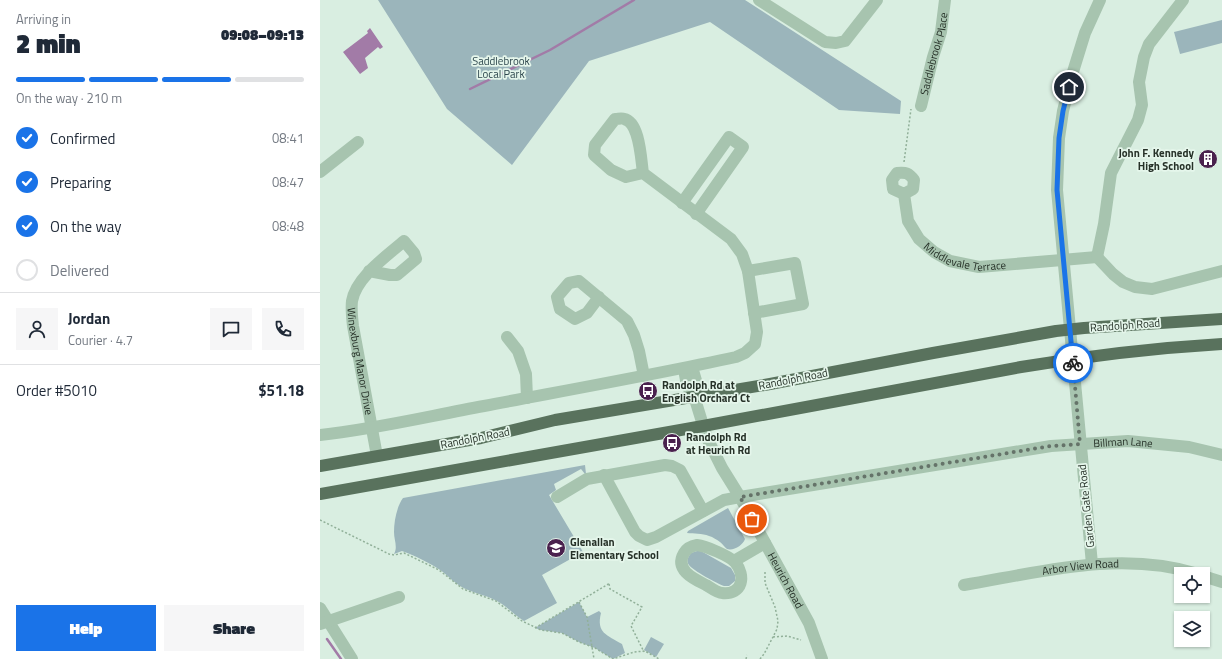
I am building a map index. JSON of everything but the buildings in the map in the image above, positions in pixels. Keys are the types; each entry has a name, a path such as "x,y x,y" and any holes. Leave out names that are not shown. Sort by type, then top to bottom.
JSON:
{"main road":[{"name":"Randolph Road","path":"320,466 481,438 555,420 770,384 933,352 1070,330 1222,319"},
{"path":"320,494 1073,358 1222,344"}],"street":[{"path":"759,0 825,42 836,43 845,41 877,0"},
{"name":"Saddlebrook Place","path":"921,106 933,57 941,32 945,0"},
{"name":"Garden Gate Road","path":"1092,564 1057,190 1059,138 1063,111 1085,33 1100,0"},
{"path":"1183,0 1149,44 1144,57 1139,82 1142,106 1138,120 1111,173 1104,224 1097,257 1123,282 1135,287 1152,289 1222,271"},
{"path":"320,435 371,428 688,368 736,358 744,353 755,344 757,332 748,271 742,254 731,239 643,173 637,132 633,125 625,119 615,119 595,145 594,155 611,170 626,177 643,173"},
{"path":"682,203 729,137 744,147 696,214"},
{"path":"320,172 358,142"},
{"name":"Middlevale Terrace","path":"905,172 910,174 914,180 913,189 904,194 908,221 919,239 934,252 950,261 979,267 1097,257"},
{"path":"748,271 795,263 803,304 754,313"},
{"name":"Winexburg Manor Drive","path":"369,271 360,283 352,299 351,312 377,456"},
{"path":"599,297 627,321 634,335 644,376"},
{"path":"507,337 518,351 526,374 527,398"},
{"name":"Heurich Road","path":"688,368 697,384 694,396 707,438 722,468 740,497 809,623 822,659"},
{"name":"Billman Lane","path":"604,475 635,532 647,540 656,537 724,500 1051,446 1128,440 1189,447 1222,455"},
{"path":"557,497 587,479 665,465 672,466 680,470 702,511"},
{"path":"734,561 765,542"},
{"path":"697,545 709,548 734,561 739,569 742,581 737,590 726,594 720,593 688,575 684,571 681,564 682,557 686,550 697,545"},
{"name":"Arbor View Road","path":"964,586 1070,566 1092,564 1146,564 1174,569"},
{"path":"1210,578 1222,582"},
{"path":"324,622 398,598"},
{"path":"320,608 324,622 352,659"}],"path":[{"path":"905,172 904,160 912,103 921,106"},
{"path":"320,520 390,554 394,555 404,553 434,568 463,589 496,602 517,618 535,628 562,633 613,659 634,652 644,652 659,659"},
{"path":"760,659 774,638 778,622 775,607 766,583 765,571"},
{"path":"535,628 609,584 610,589 642,607 631,626 644,652"},
{"path":"579,602 587,617 594,659"},
{"path":"774,638 787,636 801,640"},
{"path":"746,659 747,655"}],"green space":[{"name":"Saddlebrook Local Park","path":"378,0 745,0 901,101 900,114 839,110 710,22 589,61 512,165 447,109"},
{"path":"1222,20 1222,43 1180,54 1174,32"},
{"path":"585,465 586,474 581,469 554,484 556,490 549,495 583,552 542,575 557,603 524,621 501,603 460,586 443,572 424,560 402,551 394,554 396,549 394,532 395,519 399,505 403,498"},
{"path":"728,508 745,539 738,547 727,549 720,542 710,536 704,534 687,533 688,531"},
{"path":"701,551 731,568 735,575 735,581 729,586 724,586 705,577 691,567 688,562 688,558 691,553"},
{"path":"579,602 587,617 599,611 601,613 601,629 607,636 622,644 625,653 613,659 595,648 562,633 535,628"},
{"path":"651,637 664,644 656,657 644,650"}],"shaded area":[{"path":"370,28 383,47 380,49 378,47 365,58 368,68 360,74 343,52 368,33 367,31"}],"waterway":[{"path":"470,89 550,50 634,0"},
{"path":"327,639 341,659"}],"way so far":[{"path":"752,519 740,497 1051,446 1080,444 1073,363"}],"place":[{"name":"John F. Kennedy High School","path":"1208,159"},
{"name":"Randolph Rd at English Orchard Ct","path":"648,391"},
{"name":"Randolph Rd at Heurich Rd","path":"672,443"},
{"name":"Glenallan Elementary School","path":"556,548"}],"route":[{"path":"1069,87 1063,111 1059,138 1057,190 1073,363"}]}
